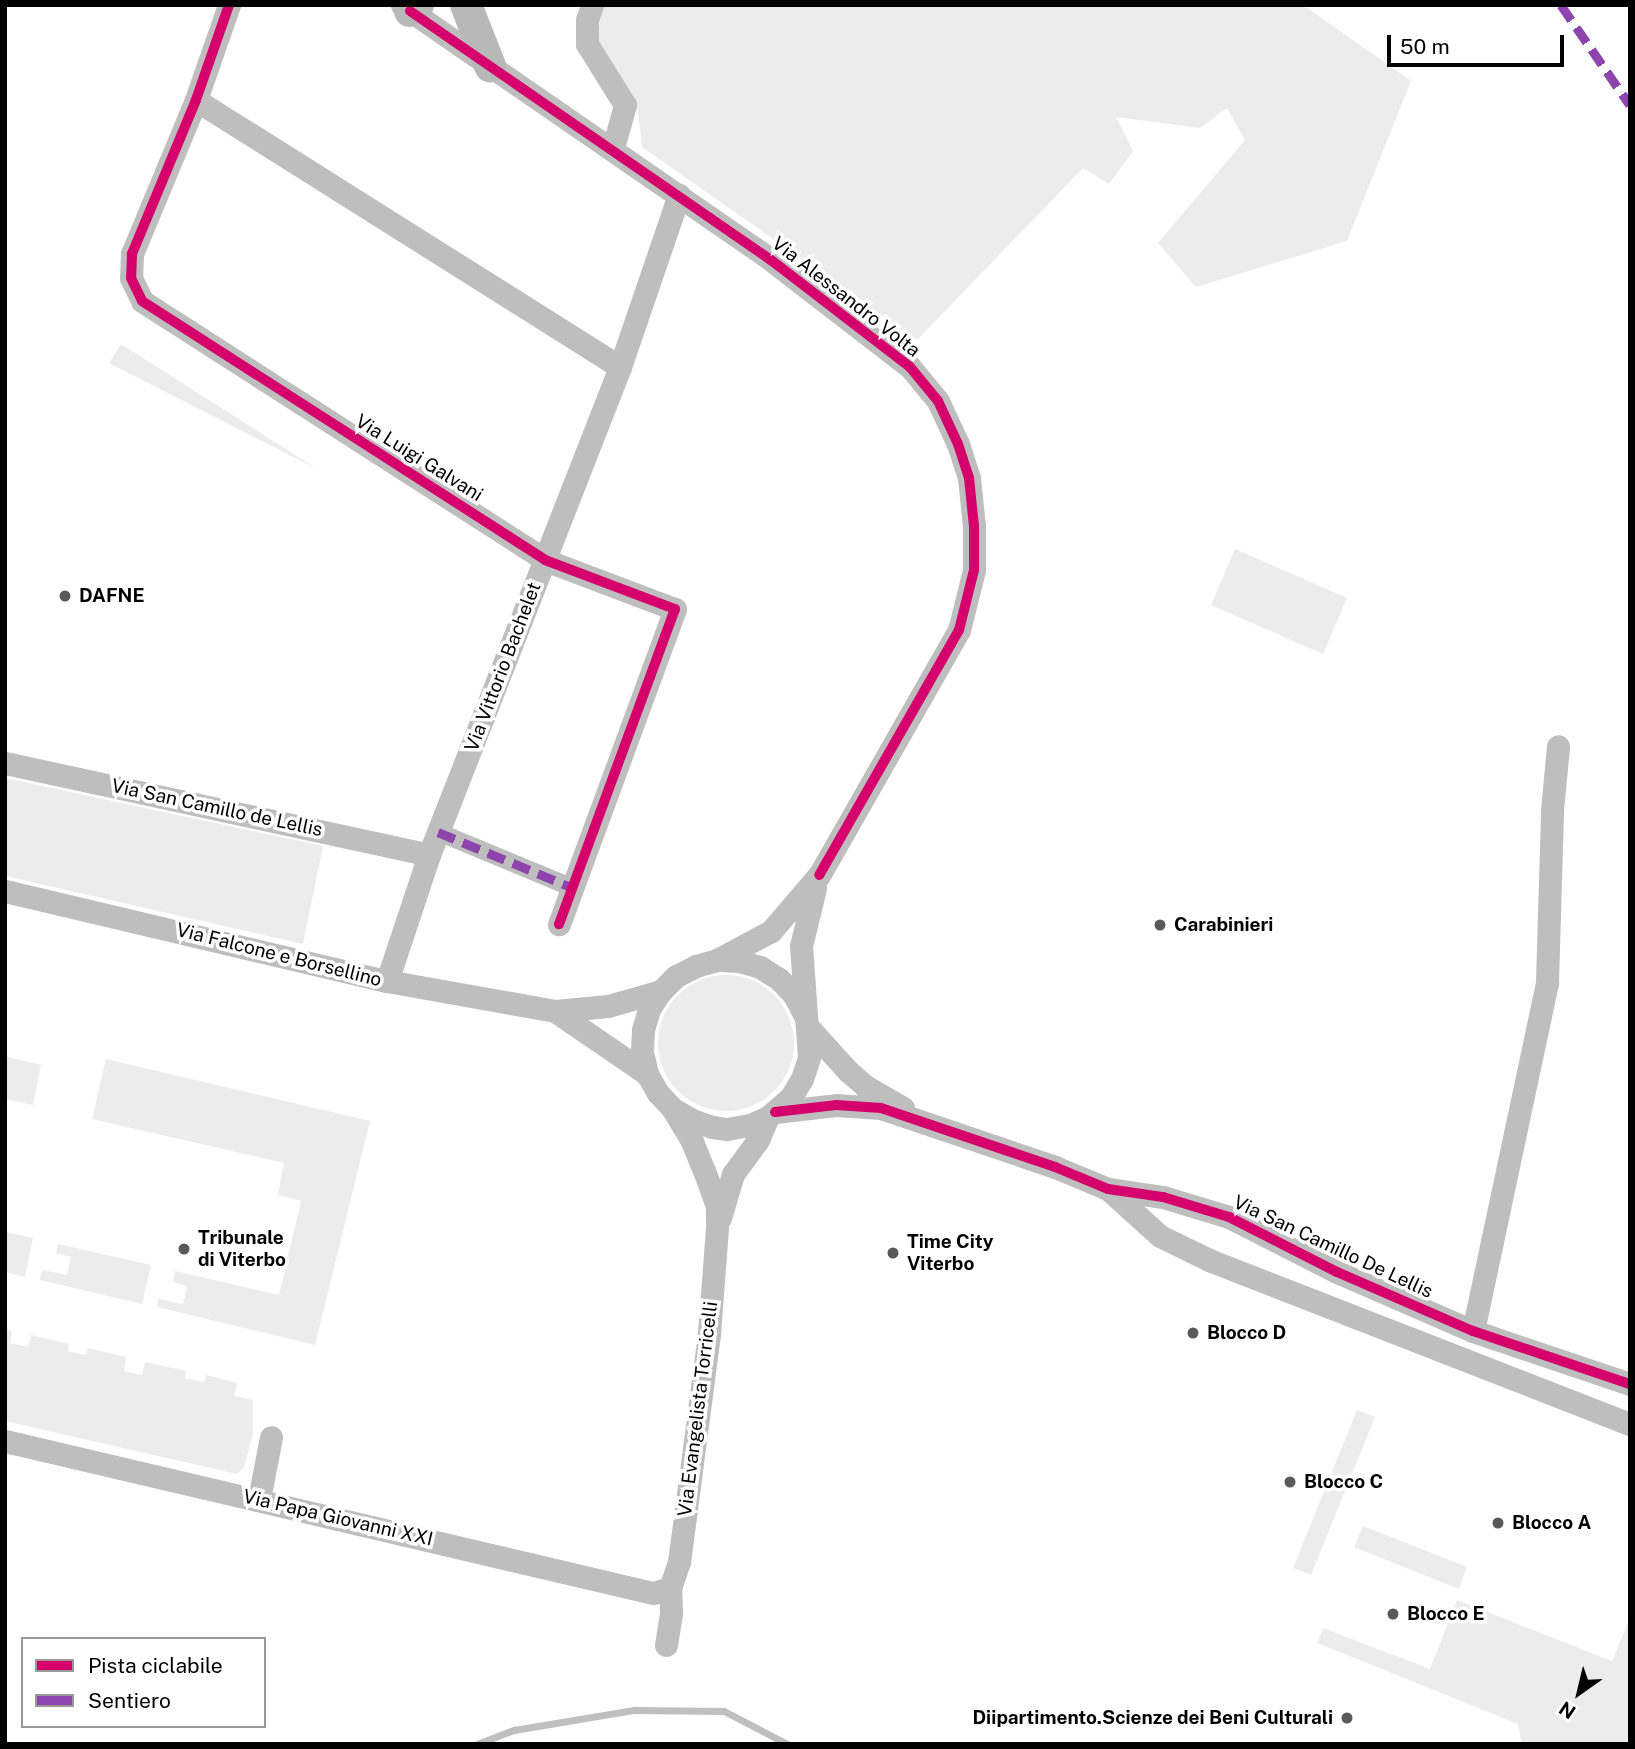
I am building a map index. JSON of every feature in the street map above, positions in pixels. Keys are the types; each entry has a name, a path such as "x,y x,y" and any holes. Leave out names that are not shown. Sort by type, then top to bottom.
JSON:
{"main road":[{"path":"466,5 490,66"}],"street":[{"name":"Via Luigi Galvani","path":"229,5 196,100 132,254 131,278 142,301 545,560 675,609 559,924"},
{"path":"592,5 587,20 587,44 625,105 613,148"},
{"name":"Via Alessandro Volta","path":"410,7 490,66 613,148 771,260 910,367 938,401 958,444 969,478 974,526 974,570 959,630 819,875 771,930 717,960"},
{"path":"196,100 620,368"},
{"name":"Via Vittorio Bachelet","path":"387,981 429,855 620,368 679,195"},
{"path":"1473,1331 1547,982 1552,810 1558,746"},
{"name":"Via San Camillo de Lellis","path":"5,763 429,855"},
{"path":"438,832 571,887"},
{"name":"Via Alessandro Volta","path":"806,1021 801,946 819,875"},
{"name":"Via Falcone e Borsellino","path":"5,891 387,981 555,1011 608,1006 660,990"},
{"path":"717,960 739,961 760,967 779,979 794,995 806,1021 809,1057 802,1079 791,1097 772,1115 727,1129 692,1120 673,1109 657,1093 647,1074 642,1052 643,1030 649,1009 660,990 696,965 717,960"},
{"name":"Via Falcone e Borsellino","path":"555,1011 647,1074"},
{"name":"Via San Camillo De Lellis","path":"806,1021 865,1086 927,1122"},
{"name":"Via San Camillo De Lellis","path":"772,1115 836,1105 881,1108 927,1122 1108,1189 1163,1197 1228,1217 1337,1272 1473,1331 1630,1384"},
{"name":"Via Evangelista Torricelli","path":"666,1646 671,1612 670,1588 679,1562 704,1375 717,1228 717,1206 692,1141 673,1109"},
{"name":"Via Evangelista Torricelli","path":"717,1228 733,1174 758,1140 772,1115"},
{"name":"Via San Camillo De Lellis","path":"1108,1189 1160,1236 1209,1261 1630,1424"},
{"path":"258,1499 271,1437"},
{"name":"Via Papa Giovanni XXI","path":"5,1441 653,1593 670,1588"}],"shaded area":[{"path":"603,5 1303,5 1411,81 1347,241 1196,287 1158,243 1245,140 1227,108 1200,128 1116,117 1133,151 1109,184 1083,168 917,340 642,147 637,103 597,40"},
{"path":"121,344 317,469 109,363"},
{"path":"1235,549 1347,598 1323,654 1211,605"},
{"path":"5,778 323,846 303,944 5,876"},
{"path":"726,975 752,980 774,995 789,1017 794,1043 789,1069 774,1091 752,1106 726,1111 700,1106 678,1091 663,1069 658,1043 663,1017 678,995 700,980"},
{"path":"5,1056 41,1065 33,1105 5,1099"},
{"path":"106,1059 370,1121 315,1345 157,1307 158,1299 183,1304 187,1286 173,1282 175,1271 279,1295 301,1201 278,1195 284,1163 92,1119"},
{"path":"5,1232 33,1238 25,1277 5,1272"},
{"path":"58,1244 151,1265 142,1304 40,1280 42,1270 67,1275 71,1257 56,1253"},
{"path":"5,1329 12,1331 10,1343 28,1347 31,1335 69,1344 68,1351 86,1355 88,1348 126,1357 124,1371 142,1375 145,1362 186,1371 185,1378 204,1382 206,1375 237,1383 234,1396 253,1400 253,1433 244,1468 237,1474 5,1421"},
{"path":"1357,1410 1375,1417 1311,1575 1293,1568"},
{"path":"1363,1526 1467,1567 1459,1589 1354,1547"},
{"path":"1457,1600 1612,1661 1630,1618 1630,1744 1522,1744 1518,1724 1317,1643 1323,1628 1430,1669"}],"waterway":[{"path":"477,1744 514,1730 634,1710 724,1711 787,1744"}],"marked path":[{"path":"1561,5 1630,105"},
{"path":"438,832 571,887"}],"cycle path":[{"path":"229,5 196,100 132,254 131,278 142,301 545,560 675,609 559,924"},
{"path":"410,11 771,260 910,367 938,401 958,444 969,478 974,526 974,570 959,630 819,875"},
{"path":"775,1112 836,1105 881,1108 1055,1167 1108,1189 1163,1197 1229,1217 1337,1272 1473,1331 1630,1384"}],"place":[{"name":"DAFNE","path":"65,596"},
{"name":"Carabinieri","path":"1160,925"},
{"name":"Tribunale di Viterbo","path":"184,1249"},
{"name":"Time City Viterbo","path":"893,1253"},
{"name":"Blocco D","path":"1193,1333"},
{"name":"Blocco C","path":"1290,1482"},
{"name":"Blocco A","path":"1498,1523"},
{"name":"Blocco E","path":"1393,1614"},
{"name":"Diipartimento.Scienze dei Beni Culturali","path":"1347,1718"}]}
